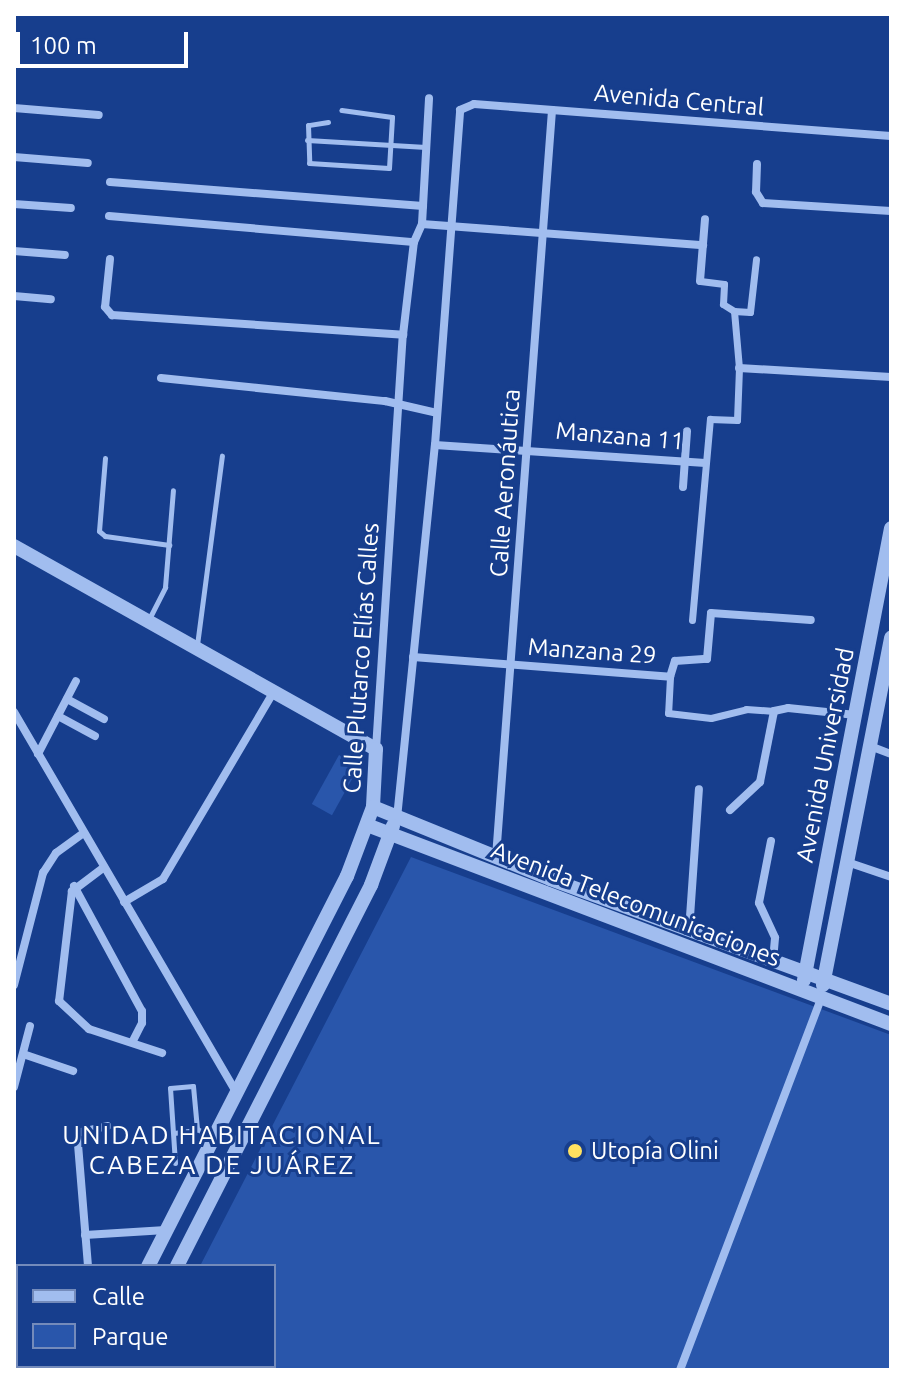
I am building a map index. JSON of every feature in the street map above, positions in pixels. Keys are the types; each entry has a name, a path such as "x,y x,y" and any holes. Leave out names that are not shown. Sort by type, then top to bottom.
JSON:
{"street":[{"name":"Calle Plutarco Elías Calles","path":"149,1264 347,876 373,807 403,335 414,242 422,224 429,98"},
{"name":"Calle Plutarco Elías Calles","path":"178,1264 371,885 396,818 435,445 463,105"},
{"name":"Avenida Central","path":"463,105 891,136"},
{"path":"14,108 99,115"},
{"name":"Calle Aeronáutica","path":"495,858 552,110"},
{"path":"14,157 88,163"},
{"path":"757,164 756,196 763,203 891,211"},
{"path":"110,182 423,206"},
{"path":"14,204 71,208"},
{"path":"109,216 414,242"},
{"path":"705,219 700,281 724,284 723,304 734,311 750,312 756,259"},
{"path":"422,224 703,245"},
{"path":"14,251 65,255"},
{"path":"110,259 105,307 112,315 403,335"},
{"path":"14,296 51,299"},
{"path":"692,620 710,419 737,420 739,368 734,311"},
{"path":"739,368 891,377"},
{"path":"161,378 400,405 437,413"},
{"path":"683,487 687,431"},
{"name":"Manzana 11","path":"435,445 705,463"},
{"name":"Avenida Universidad","path":"802,991 891,528"},
{"path":"14,546 376,749"},
{"path":"811,620 711,613 707,659 675,661 670,677 668,713 711,718 746,709 774,711 788,708 856,715"},
{"name":"Avenida Universidad","path":"821,998 891,638"},
{"name":"Manzana 29","path":"413,657 670,677"},
{"path":"38,754 76,681"},
{"path":"124,902 163,879 273,693"},
{"path":"67,699 104,719"},
{"path":"730,810 760,782 774,711"},
{"path":"14,712 237,1093"},
{"path":"58,716 95,736"},
{"path":"870,746 891,754"},
{"path":"689,931 699,789"},
{"name":"Avenida Telecomunicaciones","path":"373,807 495,858 891,1004"},
{"name":"Avenida Telecomunicaciones","path":"367,825 891,1024"},
{"path":"14,985 43,873 56,853 84,833"},
{"path":"771,841 759,903 775,938 773,961"},
{"path":"847,862 891,877"},
{"path":"74,886 103,868"},
{"path":"74,886 59,1001 89,1029 162,1053"},
{"path":"74,886 142,1011 142,1023 133,1041"},
{"path":"680,1370 821,998"},
{"path":"14,1087 30,1026"},
{"path":"23,1054 73,1071"},
{"path":"88,1264 77,1133 107,1126"},
{"path":"85,1235 166,1230"}],"lane":[{"path":"328,122 311,123 307,139 309,163 384,169 390,166 392,144 389,114 341,110"},
{"path":"307,139 426,147"},
{"path":"197,649 222,456"},
{"path":"105,458 99,531 105,536 169,545"},
{"path":"147,622 165,587 173,490"},
{"path":"175,1163 170,1088 193,1086 197,1129"},
{"path":"174,1133 197,1129 213,1138"}],"green space":[{"path":"339,755 359,766 332,815 312,804"},
{"name":"Utopía Olini","path":"411,857 891,1035 891,1370 146,1370 276,1368 276,1264 201,1264"}],"place":[{"name":"Utopía Olini","path":"575,1151"}],"district":[{"name":"UNIDAD HABITACIONAL CABEZA DE JUÁREZ","path":"222,1150"}]}
